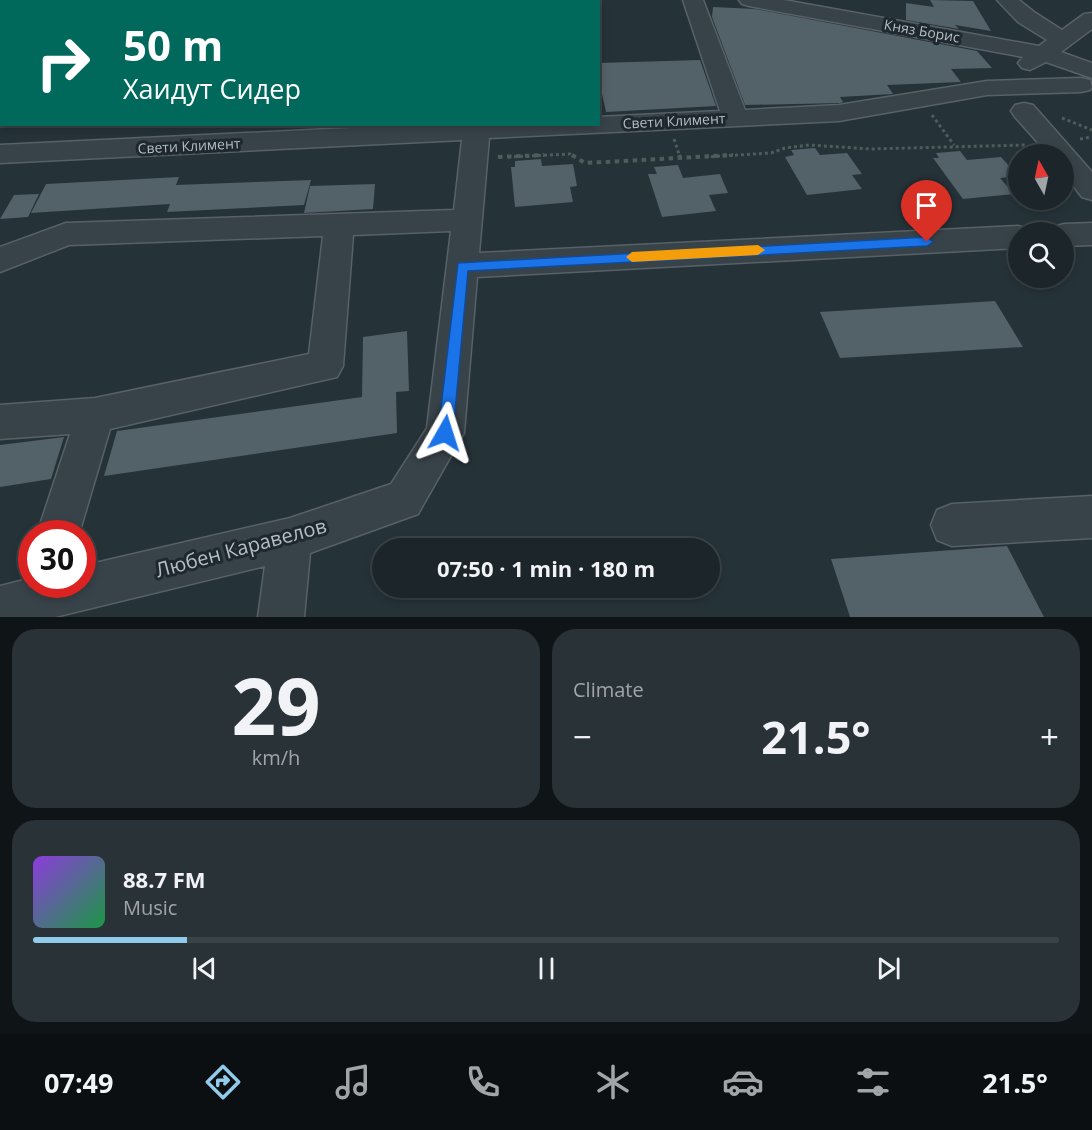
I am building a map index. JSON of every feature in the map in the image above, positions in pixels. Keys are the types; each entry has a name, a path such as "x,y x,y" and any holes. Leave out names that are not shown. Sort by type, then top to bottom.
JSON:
{"street":[{"path":"693,0 735,118"},
{"name":"Княз Борис","path":"749,0 1045,53"},
{"path":"1006,0 1026,17 1045,53 1050,75 1088,81"},
{"path":"987,88 1045,53 1092,18"},
{"path":"987,88 1088,81"},
{"name":"Свети Климент","path":"0,154 476,138 735,118 839,113 987,88"},
{"path":"1024,111 1052,144"},
{"path":"476,138 462,266 1008,238"},
{"path":"1074,169 1092,190"},
{"path":"0,260 66,234 467,220"},
{"path":"0,422 95,415 326,366 339,223"},
{"path":"1074,235 1092,234"},
{"name":"Любен Каравелов","path":"96,583 290,540 404,500 445,433 462,266"},
{"path":"62,520 95,415"},
{"path":"952,525 1092,517"},
{"path":"281,617 290,540"}],"path":[{"path":"920,99 955,146"},
{"path":"1074,145 1092,137"},
{"path":"476,138 570,154 585,164 771,153 789,145 817,143 840,148 870,150 955,146 1008,149"}],"building":[{"path":"930,0 973,1 991,31 955,25 959,29 906,20 906,3 934,7"},
{"path":"713,7 755,9 977,51 992,68 951,69 961,82 887,85 893,94 840,97 843,102 840,103 745,105 712,17"},
{"path":"700,60 716,106 606,112 600,85 600,63"},
{"path":"815,148 820,155 847,153 862,174 852,175 862,189 807,195 785,157 794,155 791,150"},
{"path":"960,151 967,160 1001,157 1008,165 1008,177 1000,178 1008,187 1008,195 963,199 933,158 939,158 936,153"},
{"path":"541,159 542,166 573,164 577,186 570,187 573,202 515,207 511,167 515,167 515,161"},
{"path":"678,165 683,178 720,174 728,193 709,195 716,211 662,217 648,174 657,174 654,167"},
{"path":"179,177 176,185 311,180 304,205 167,212 170,204 31,213 46,184"},
{"path":"375,184 373,209 304,213 310,186"},
{"path":"39,194 28,217 0,219 14,195"},
{"path":"995,301 1023,347 840,358 820,312"},
{"path":"407,331 409,391 396,392 397,433 104,476 117,431 362,397 363,337"},
{"path":"64,437 51,479 0,487 0,445"},
{"path":"1007,546 1044,617 850,617 831,559"}],"slow traffic":[{"path":"632,257 758,250"}],"route":[{"path":"445,433 462,266 927,242"}]}
